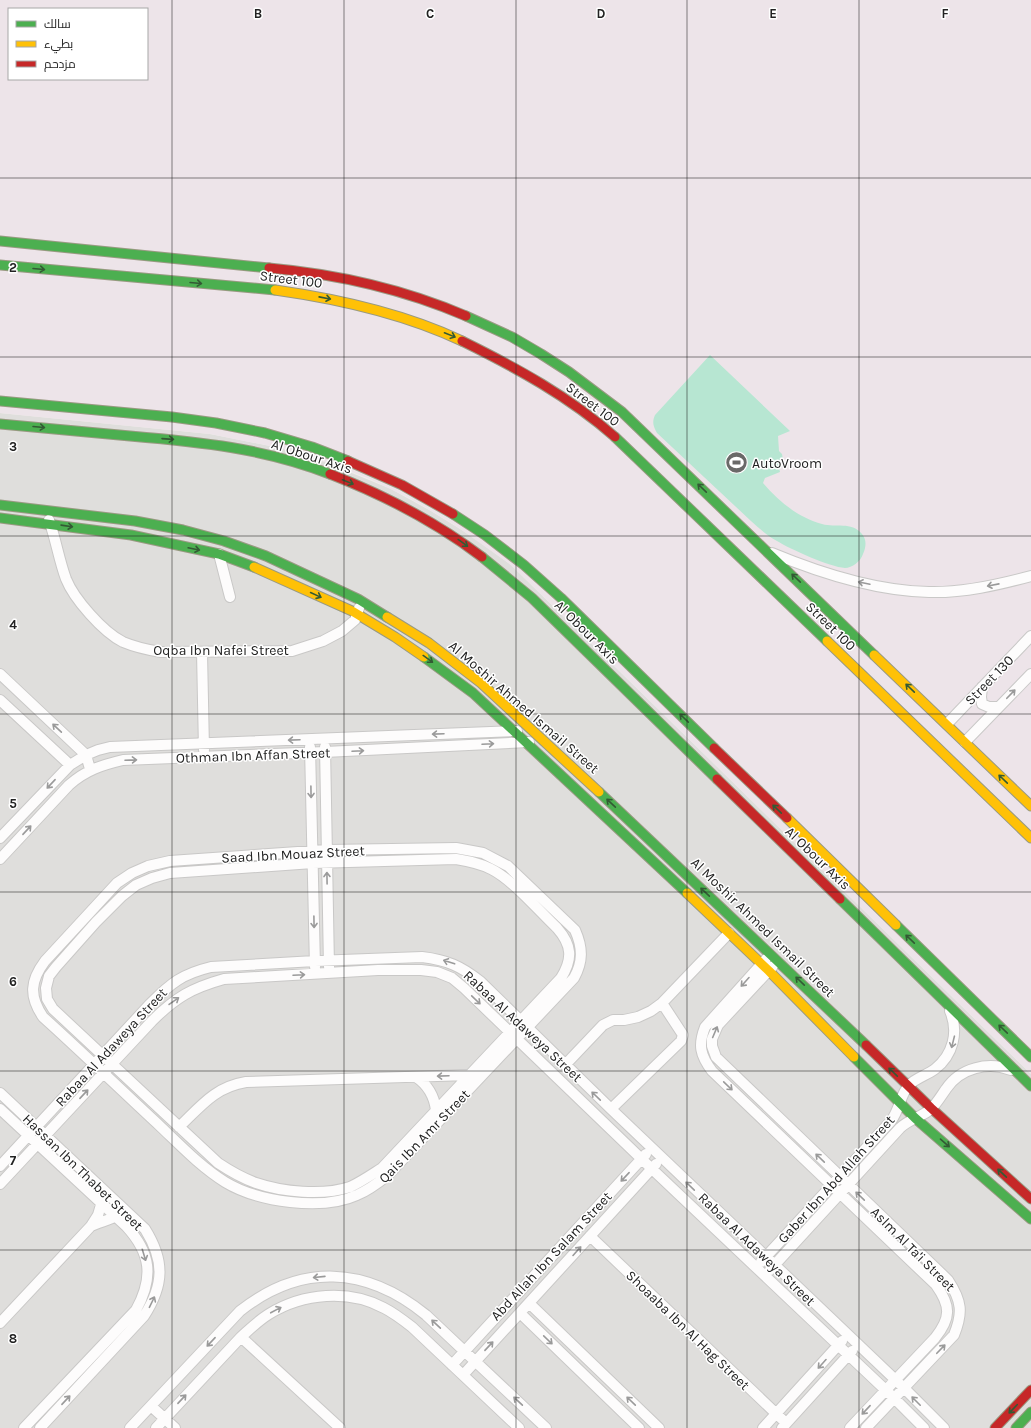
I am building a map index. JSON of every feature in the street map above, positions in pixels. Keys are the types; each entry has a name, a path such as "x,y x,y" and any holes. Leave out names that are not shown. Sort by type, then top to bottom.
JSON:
{"main road":[{"name":"Street 100","path":"0,241 297,270 365,282 430,301 494,328 561,366 611,402 634,422 1031,806"},
{"path":"86,273 80,261 94,251"},
{"path":"170,281 180,278 185,270 178,259"},
{"name":"Street 100","path":"0,265 296,293 366,307 435,329 479,348 521,370 597,422 631,453 911,713 976,784 1031,838"},
{"name":"Al Obour Axis","path":"0,402 184,418 223,424 280,437 311,446 372,470 414,490 459,517 512,555 561,598 1031,1057"},
{"name":"Al Obour Axis","path":"0,424 188,440 236,448 282,459 328,474 373,492 416,514 457,538 496,567 532,598 1031,1086"},
{"name":"Al Moshir Ahmed Ismail Street","path":"0,505 135,521 183,530 224,541 266,556 366,603 429,643 486,688 545,741 779,961 931,1108 1031,1199"},
{"name":"Al Moshir Ahmed Ismail Street","path":"0,518 131,535 219,554 260,569 358,615 395,637 473,693 512,731 577,789 765,968 900,1103 1031,1219"},
{"path":"911,713 924,702"},
{"path":"976,784 987,780 990,775 991,768"},
{"path":"995,1428 1031,1390"},
{"path":"1016,1428 1031,1412"}],"street":[{"name":"Oqba Ibn Nafei Street","path":"46,511 60,562 67,581 77,598 90,615 121,641 141,648 161,652 292,651 323,641 351,624 358,615 361,606 366,603"},
{"path":"769,552 821,572 847,579 901,589 929,592 986,586 1031,576"},
{"path":"219,554 230,597"},
{"path":"368,621 373,617 376,609"},
{"name":"Oqba Ibn Nafei Street","path":"351,624 368,621"},
{"name":"Street 130","path":"947,724 1031,636"},
{"path":"202,652 204,757"},
{"path":"0,674 86,754 90,769"},
{"name":"Street 130","path":"965,742 1031,674"},
{"path":"982,687 980,697 982,704 989,707 999,707"},
{"path":"0,700 70,765"},
{"name":"Othman Ibn Affan Street","path":"0,838 70,765 86,754 110,747 533,730"},
{"path":"310,739 315,974"},
{"path":"324,739 329,973"},
{"name":"Othman Ibn Affan Street","path":"0,858 79,776 100,765 123,760 310,753 545,741"},
{"name":"Saad Ibn Mouaz Street","path":"104,1074 43,1017 36,1006 33,996 34,983 38,971 45,961 117,883 143,868 170,861 327,850 456,848 483,853 508,866 575,930 580,940 582,950 580,965 574,978 524,1025"},
{"name":"Saad Ibn Mouaz Street","path":"112,1065 54,1009 47,999 46,988 49,976 96,922 122,896 136,885 152,878 170,873 327,862 456,859 474,862 492,869 507,880 557,928 565,937 569,947 570,958 567,969 524,1025"},
{"path":"565,1065 603,1025 613,1020 638,1018 662,1003 729,934"},
{"path":"765,968 771,954"},
{"name":"Rabaa Al Adaweya Street","path":"0,1166 166,987 179,978 195,971 211,967 315,960 422,957 438,959 468,971 480,982 944,1428"},
{"path":"765,968 779,961"},
{"name":"Aslm Al Ta'i Street","path":"765,968 714,1031 712,1046 716,1057 948,1280 957,1293 961,1307 960,1322 954,1335 866,1428"},
{"name":"Aslm Al Ta'i Street","path":"765,968 705,1027 702,1036 701,1049 704,1061 712,1071 831,1186 936,1285 944,1297 948,1312 944,1327 935,1338 850,1428"},
{"name":"Rabaa Al Adaweya Street","path":"0,1184 167,1006 184,994 204,984 224,979 378,970 421,970 437,972 452,978 464,988 641,1159 886,1390 924,1428"},
{"path":"611,1109 681,1041 683,1035 662,1003"},
{"path":"908,1086 916,1079 935,1069 945,1060 952,1047 955,1033 953,1018 948,1005"},
{"name":"Qais Ibn Amr Street","path":"104,1074 201,1164 226,1182 255,1196 276,1201 338,1201 356,1196 373,1187 388,1175 524,1025"},
{"name":"Qais Ibn Amr Street","path":"112,1065 218,1163 236,1175 256,1183 276,1188 315,1192 339,1190 367,1179 382,1168 469,1075 513,1036"},
{"name":"Gaber Ibn Abd Allah Street","path":"765,1276 900,1128 910,1120 921,1116 931,1108 951,1083 958,1077 968,1070 980,1067 1004,1067 1015,1071"},
{"path":"179,1127 213,1095 223,1088 234,1084 246,1082 469,1075"},
{"path":"416,1077 431,1091 436,1110"},
{"name":"Gaber Ibn Abd Allah Street","path":"755,1268 895,1116 908,1086"},
{"name":"Hassan Ibn Thabet Street","path":"0,1093 145,1229 153,1242 158,1257 160,1273 158,1288 153,1303 144,1316 24,1428"},
{"name":"Hassan Ibn Thabet Street","path":"0,1109 136,1237 143,1251 147,1266 147,1281 144,1296 136,1310 40,1428"},
{"name":"Abd Allah Ibn Salam Street","path":"452,1365 651,1148"},
{"name":"Abd Allah Ibn Salam Street","path":"463,1375 662,1158"},
{"path":"0,1323 91,1226 98,1215 104,1197 108,1194"},
{"path":"91,1226 103,1220 116,1217 124,1208"},
{"name":"Shoaaba Ibn Al Hag Street","path":"590,1236 776,1414 784,1426"},
{"path":"130,1428 240,1311 254,1300 270,1290 288,1283 324,1276 361,1280 396,1294 411,1303 426,1315 546,1428"},
{"path":"141,1416 155,1428 241,1337 254,1324 268,1314 301,1300 318,1296 335,1296 353,1297 367,1301 383,1307 398,1316 519,1428"},
{"path":"529,1303 659,1428"},
{"path":"520,1313 639,1428"},
{"path":"763,1428 848,1335"},
{"path":"241,1337 340,1428"},
{"path":"784,1426 858,1345"},
{"path":"151,1406 175,1428"}],"shaded area":[{"path":"0,0 1031,0 1031,1074 511,565 453,524 411,499 370,479 325,462 280,448 210,434 0,413"},
{"path":"0,413 210,434 280,448 325,462 391,489 431,511 473,537 511,565 1031,1074 1031,1428 0,1428"}],"green space":[{"name":"AutoVroom","path":"710,355 790,431 778,436 779,451 782,454 784,466 779,468 780,472 765,478 763,483 782,502 805,518 822,524 848,526 858,530 864,536 866,544 862,557 856,564 845,568 838,567 800,553 770,537 657,433 653,424 655,415"}],"traffic: fast":[{"path":"0,241 269,268"},
{"path":"0,265 275,290"},
{"path":"466,316 512,337 541,354 569,372 622,412 874,655"},
{"path":"0,401 172,417 216,423 265,433 312,447 348,461"},
{"path":"0,424 206,444 256,452 305,465 330,474"},
{"path":"615,437 827,641"},
{"path":"0,505 135,521 183,530 224,541 266,556 358,599 387,617"},
{"path":"453,514 485,535 524,565 561,598 714,748"},
{"path":"0,518 131,535 219,554 254,567"},
{"path":"482,557 532,598 717,779"},
{"path":"424,657 473,693 687,893"},
{"path":"599,792 866,1045"},
{"path":"840,899 1031,1086"},
{"path":"896,925 1031,1057"},
{"path":"854,1057 915,1118 1031,1219"},
{"path":"1016,1428 1031,1412"}],"traffic: slow":[{"path":"275,290 370,308 417,322 462,341"},
{"path":"254,567 352,611 395,637 424,657"},
{"path":"387,617 429,643 481,683 599,792"},
{"path":"827,641 1031,838"},
{"path":"874,655 1031,806"},
{"path":"787,818 896,925"},
{"path":"687,893 769,971 854,1057"}],"traffic: jam":[{"path":"269,268 320,274 369,284 418,298 466,316"},
{"path":"462,341 502,361 542,384 598,422 615,437"},
{"path":"348,461 402,485 453,514"},
{"path":"330,474 390,500 409,510 446,532 482,557"},
{"path":"714,748 787,818"},
{"path":"717,779 840,899"},
{"path":"866,1045 931,1108 1031,1199"},
{"path":"995,1428 1031,1390"}],"place":[{"name":"AutoVroom","path":"736,463"}]}
